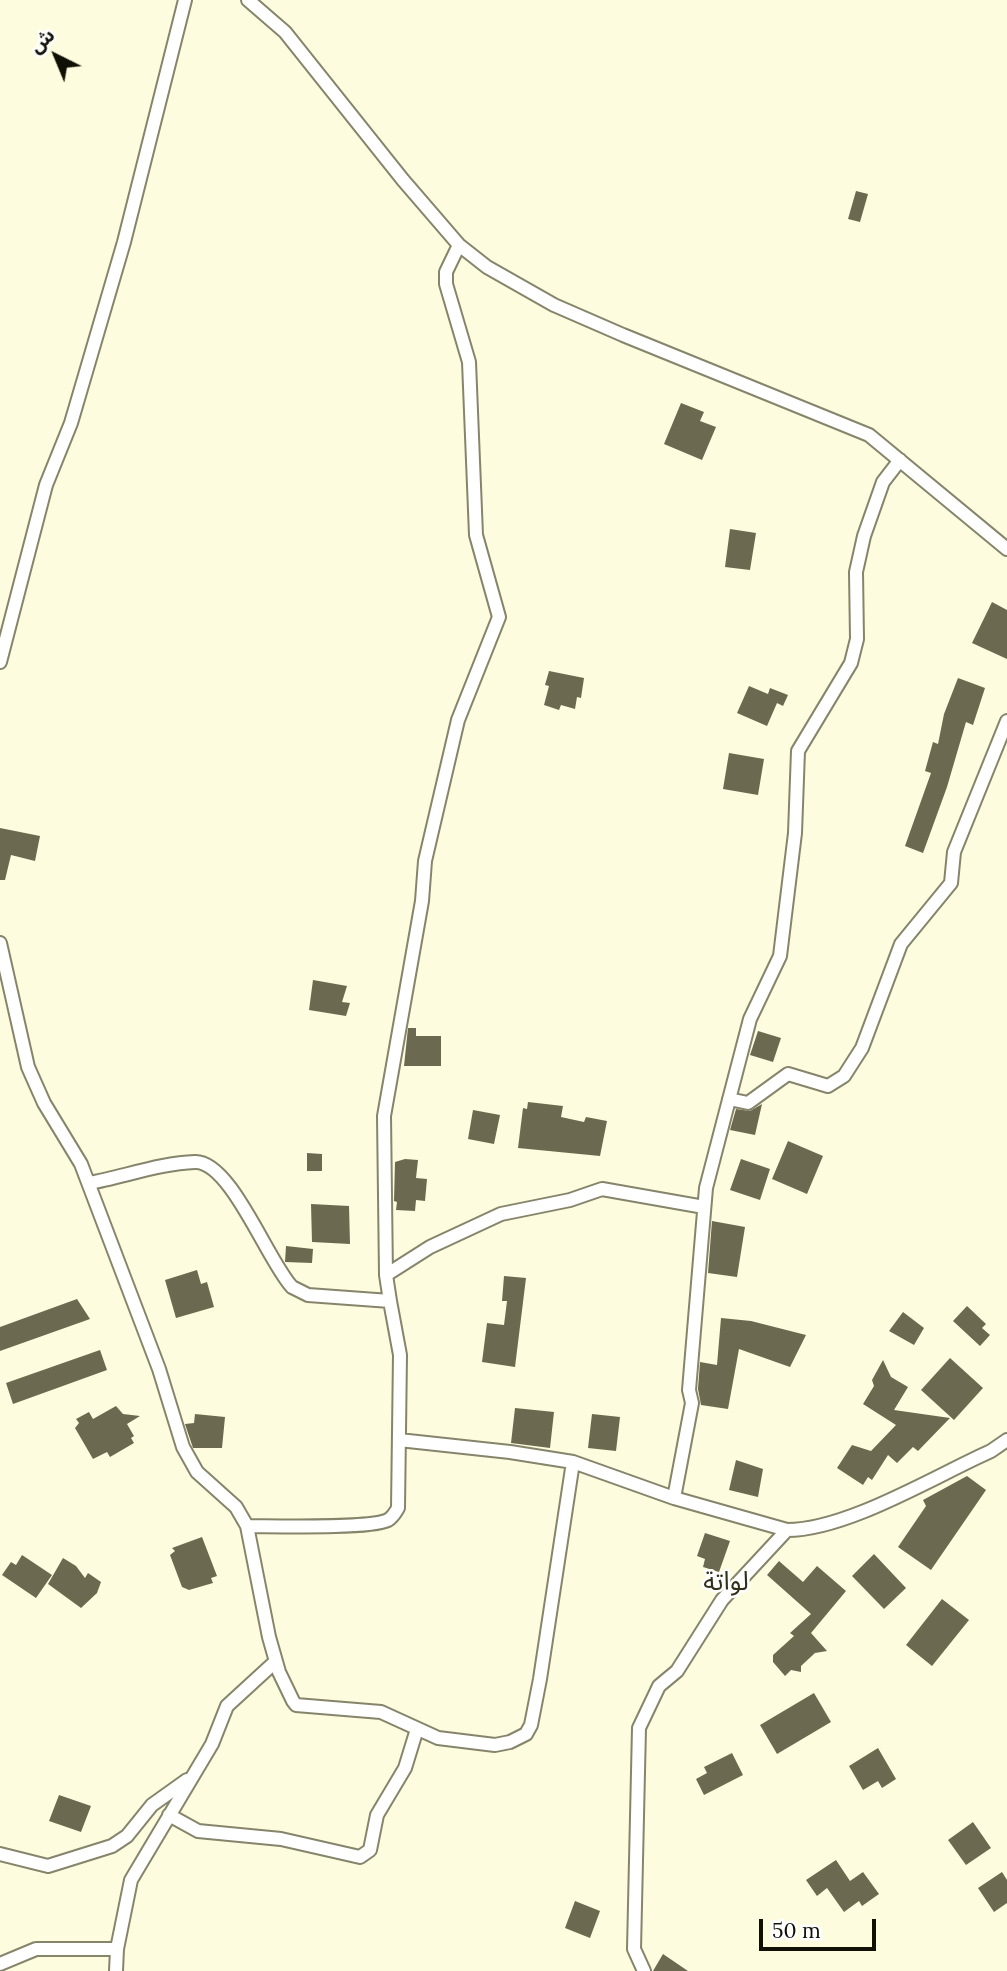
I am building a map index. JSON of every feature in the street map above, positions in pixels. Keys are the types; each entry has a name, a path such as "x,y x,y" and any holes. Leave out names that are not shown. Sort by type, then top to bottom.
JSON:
{"street":[{"path":"0,662 43,497 71,423 124,242 185,0"},
{"path":"248,0 285,32 403,180 459,245 487,267 554,305 711,372 856,428 900,460 1007,549"},
{"path":"247,1526 385,1522 398,1508 400,1348 386,1275 384,1116 422,901 425,862 457,720 499,617 476,535 469,362 446,284 446,272 459,245"},
{"path":"674,1498 692,1403 689,1390 704,1207 710,1168 750,1019 780,956 795,833 797,751 852,663 857,639 856,572 864,536 883,482 900,460"},
{"path":"729,1099 749,1102 788,1074 828,1086 844,1076 853,1065 901,944 951,883 954,852 1007,722"},
{"path":"0,943 28,1067 44,1103 72,1147 89,1184 159,1369 183,1447 197,1472 236,1507 247,1526 275,1662 296,1705 381,1712 438,1738 495,1745 516,1740 529,1730 573,1462"},
{"path":"89,1184 186,1164 205,1163 215,1169 234,1193 292,1287 307,1295 390,1301"},
{"path":"386,1275 430,1247 500,1214 570,1200 602,1189 704,1207"},
{"path":"399,1440 573,1462 674,1498 787,1530 821,1526 865,1509 991,1451 1007,1440"},
{"path":"644,1971 634,1949 639,1728 659,1686 677,1671 722,1600 787,1530"},
{"path":"116,1971 117,1949 131,1880 212,1744 227,1706 275,1662"},
{"path":"169,1815 198,1831 281,1839 360,1857 370,1850 379,1810 405,1768 417,1729"},
{"path":"0,1854 48,1866 112,1846 127,1836 152,1805 192,1776"},
{"path":"0,1964 36,1949 117,1949"}],"building":[{"path":"856,191 868,194 860,222 848,219"},
{"path":"681,403 704,412 700,421 716,427 702,460 664,444"},
{"path":"730,529 756,533 750,570 725,567"},
{"path":"992,602 1007,610 1007,659 972,643"},
{"path":"549,671 584,678 581,698 577,697 575,709 561,705 559,710 544,705 549,686 545,685"},
{"path":"958,678 985,688 973,725 966,722 947,787 923,853 905,846 931,773 925,771 933,742 938,744 944,714"},
{"path":"749,686 768,694 770,688 788,695 783,706 777,703 767,726 737,713"},
{"path":"729,753 764,759 758,795 723,789"},
{"path":"0,828 40,836 35,861 11,855 5,880 0,880"},
{"path":"313,980 347,986 342,1002 350,1003 346,1016 309,1010"},
{"path":"408,1028 416,1028 416,1036 441,1036 441,1066 404,1066"},
{"path":"758,1031 781,1038 773,1062 750,1055"},
{"path":"528,1102 563,1106 561,1117 584,1122 586,1117 607,1121 600,1156 518,1148 523,1108 527,1109"},
{"path":"762,1104 755,1135 730,1130 736,1109 750,1111"},
{"path":"473,1110 500,1115 494,1144 468,1139"},
{"path":"788,1141 823,1156 807,1194 772,1179"},
{"path":"307,1153 322,1154 322,1171 307,1171"},
{"path":"405,1159 418,1160 416,1178 427,1179 425,1201 416,1200 415,1211 396,1210 397,1202 394,1201 395,1162"},
{"path":"741,1159 770,1169 760,1200 730,1190"},
{"path":"311,1204 349,1206 350,1244 312,1242"},
{"path":"712,1221 745,1227 737,1277 708,1273"},
{"path":"286,1246 313,1249 312,1263 285,1262"},
{"path":"197,1270 201,1284 207,1282 214,1307 176,1318 165,1280"},
{"path":"504,1276 526,1278 515,1367 482,1362 487,1323 504,1325 507,1301 502,1301"},
{"path":"77,1299 90,1319 0,1351 0,1327"},
{"path":"967,1306 986,1324 982,1328 990,1335 980,1346 953,1321"},
{"path":"903,1312 924,1328 914,1345 889,1331"},
{"path":"721,1318 751,1321 806,1335 790,1367 739,1349 728,1409 701,1405 698,1389 700,1362 717,1365"},
{"path":"100,1350 107,1370 13,1404 6,1383"},
{"path":"950,1358 983,1388 954,1420 921,1390"},
{"path":"883,1360 891,1377 908,1387 894,1410 950,1418 918,1451 913,1447 897,1463 888,1455 872,1480 868,1477 863,1485 837,1468 852,1445 871,1451 896,1425 863,1404 874,1386 872,1380"},
{"path":"116,1406 123,1414 140,1416 127,1424 134,1436 131,1438 134,1443 110,1457 107,1452 93,1459 75,1428 79,1423 76,1419 89,1412 93,1419"},
{"path":"515,1408 554,1412 550,1448 511,1443"},
{"path":"195,1414 225,1417 222,1448 193,1448 185,1424 194,1423"},
{"path":"592,1414 620,1417 616,1451 588,1448"},
{"path":"736,1460 763,1469 758,1497 729,1490"},
{"path":"967,1476 986,1490 931,1570 898,1547 926,1506 923,1500"},
{"path":"705,1533 730,1541 719,1572 703,1567 705,1559 697,1556"},
{"path":"202,1537 217,1576 211,1578 213,1583 189,1590 182,1587 170,1555 175,1551 172,1548"},
{"path":"874,1554 906,1588 884,1609 852,1576"},
{"path":"22,1555 52,1575 36,1598 2,1575 11,1562 16,1565"},
{"path":"63,1558 76,1566 85,1578 88,1573 101,1582 97,1593 81,1608 48,1584"},
{"path":"779,1561 803,1582 817,1566 846,1591 811,1633 827,1651 815,1653 801,1666 801,1672 791,1670 785,1676 773,1662 773,1655 794,1636 790,1633 811,1614 767,1575"},
{"path":"942,1599 969,1620 932,1666 906,1645"},
{"path":"814,1693 831,1722 777,1754 760,1725"},
{"path":"878,1748 896,1779 882,1788 878,1781 863,1790 849,1766"},
{"path":"732,1753 743,1775 704,1795 696,1779 707,1773 704,1767"},
{"path":"59,1795 91,1806 81,1832 49,1821"},
{"path":"973,1822 991,1848 966,1865 948,1840"},
{"path":"836,1860 850,1881 863,1872 879,1894 862,1906 859,1901 844,1912 827,1888 817,1896 806,1880"},
{"path":"1002,1872 1007,1880 1007,1903 994,1912 978,1888"},
{"path":"575,1901 600,1911 590,1938 565,1928"},
{"path":"663,1954 688,1971 653,1971"}],"district":[{"name":"لواتة","path":"726,1583"}]}
